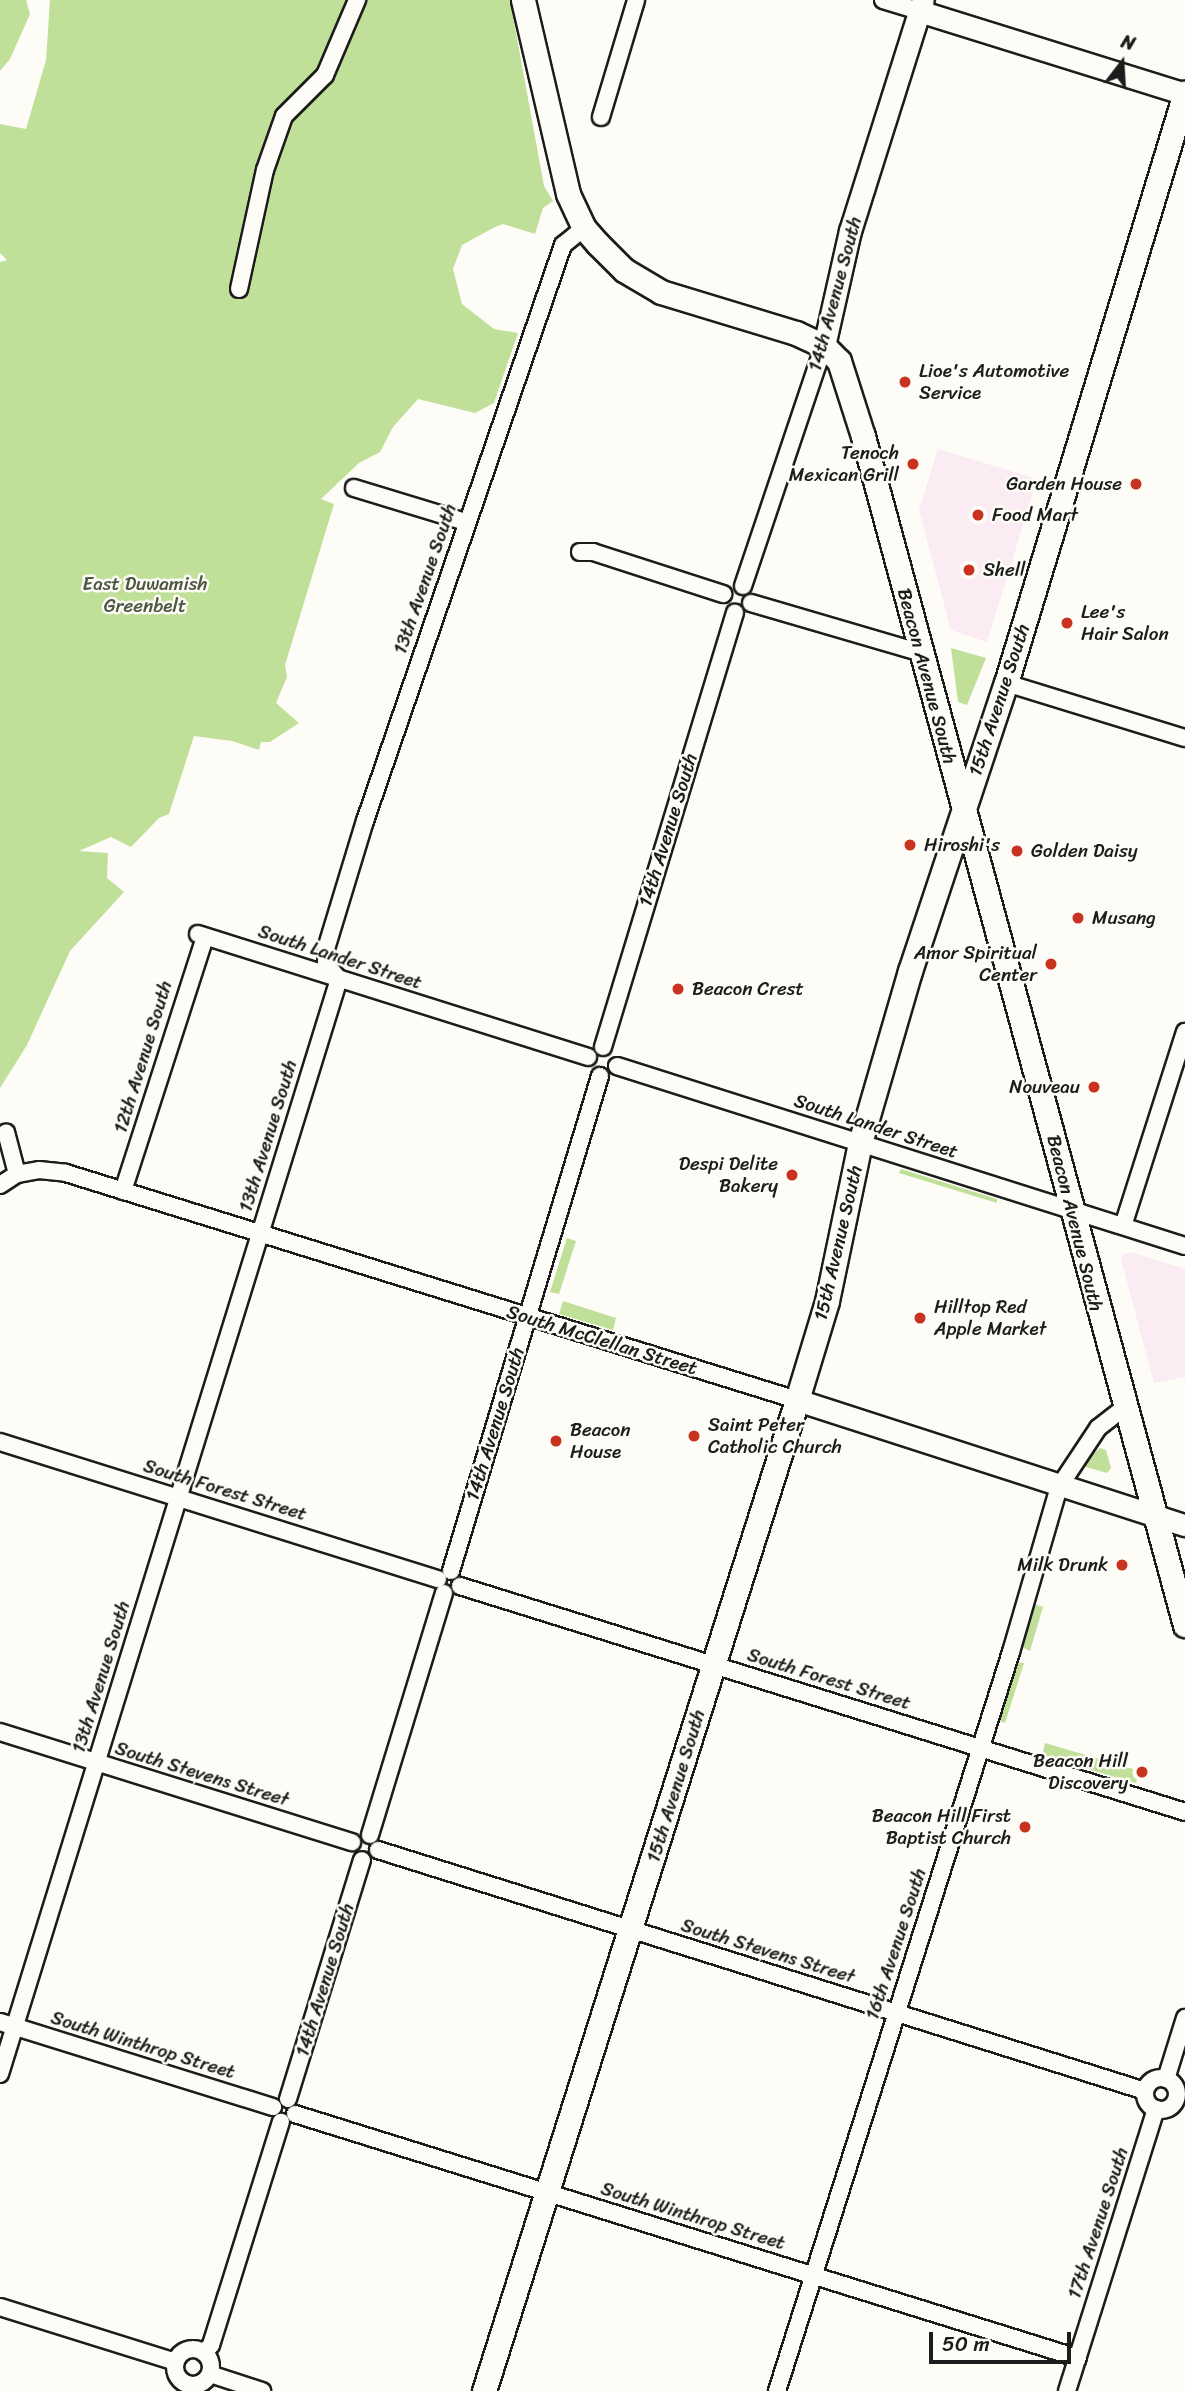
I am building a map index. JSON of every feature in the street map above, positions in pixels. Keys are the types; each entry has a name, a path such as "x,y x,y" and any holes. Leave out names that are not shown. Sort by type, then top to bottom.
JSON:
{"main road":[{"path":"523,0 568,194 584,228 624,270 661,292 796,333 824,346"},
{"name":"15th Avenue South","path":"484,2391 632,1930 797,1400 827,1301 860,1143 910,971 1006,683 1185,93"},
{"name":"Beacon Avenue South","path":"824,346 839,361 849,388 1185,1625"}],"street":[{"path":"239,289 265,170 284,117 325,75 357,0"},
{"path":"601,117 636,0"},
{"path":"883,0 921,6 1185,93"},
{"name":"14th Avenue South","path":"743,586 824,346 850,231 921,6"},
{"name":"13th Avenue South","path":"0,2074 7,2024 96,1762 339,979 327,964 326,949 365,821 563,245 584,228"},
{"path":"354,488 466,522"},
{"path":"580,552 593,552 723,594"},
{"path":"730,586 743,586 750,592 751,603 744,611 735,612 724,605 723,594 730,586"},
{"path":"751,603 919,652"},
{"name":"14th Avenue South","path":"603,1047 735,612"},
{"path":"1006,683 1185,738"},
{"name":"South Lander Street","path":"202,936 589,1057"},
{"name":"12th Avenue South","path":"123,1191 202,936"},
{"path":"1123,1226 1185,1032"},
{"path":"603,1047 615,1055 617,1066 609,1075 600,1076 589,1069 589,1057 596,1049 603,1047"},
{"name":"South Lander Street","path":"617,1066 1185,1247"},
{"name":"14th Avenue South","path":"370,1835 444,1581 600,1076"},
{"path":"0,1185 17,1174 6,1132"},
{"name":"South McClellan Street","path":"17,1174 50,1170 123,1191 797,1400 1059,1487 1185,1525"},
{"name":"16th Avenue South","path":"777,2391 980,1748 1059,1487 1098,1428 1124,1408"},
{"name":"South Forest Street","path":"0,1442 444,1581 458,1575 460,1586 1185,1812"},
{"name":"South Stevens Street","path":"0,1732 352,1842"},
{"path":"359,1835 370,1835 376,1839 378,1850 371,1859 362,1860 353,1853 352,1842 359,1835"},
{"name":"South Stevens Street","path":"378,1850 1145,2091"},
{"name":"14th Avenue South","path":"204,2353 211,2345 362,1860"},
{"path":"1166,2079 1185,2018"},
{"name":"South Winthrop Street","path":"7,2024 1077,2358"},
{"path":"1166,2079 1174,2084 1180,2102 1165,2109 1157,2109 1148,2103 1145,2091 1152,2081 1166,2079"},
{"name":"17th Avenue South","path":"1068,2391 1157,2109"},
{"path":"0,2307 175,2362"},
{"path":"188,2349 204,2353 209,2360 209,2374 198,2385 181,2387 175,2362 188,2349"},
{"path":"209,2374 262,2391"}],"shaded area":[{"path":"938,449 1037,479 987,642 951,630 919,510"},
{"path":"1131,1252 1185,1269 1185,1377 1154,1383 1121,1259 1124,1254"}],"green space":[{"path":"0,0 26,0 30,14 10,59 0,71"},
{"name":"East Duwamish Greenbelt","path":"50,0 510,0 544,186 553,201 543,208 535,234 503,224 495,227 462,245 453,269 462,304 494,329 518,333 494,403 475,413 418,399 393,427 380,452 359,463 321,499 334,504 285,665 287,677 276,703 299,723 270,742 261,742 259,750 232,741 194,736 169,814 159,818 131,847 111,837 79,851 108,853 107,878 124,892 70,951 27,1045 0,1088 0,262 7,260 0,253 0,124 26,129 46,60"},
{"path":"951,648 986,658 967,705 958,702"},
{"path":"901,1169 997,1199 997,1203 899,1173"},
{"path":"567,1238 576,1241 559,1294 550,1292"},
{"path":"563,1301 616,1318 613,1330 559,1314"},
{"path":"1100,1448 1106,1450 1111,1468 1107,1473 1086,1467 1085,1461"},
{"path":"1033,1604 1043,1607 1030,1651 1020,1646"},
{"path":"1015,1663 1024,1663 1005,1723 997,1720"},
{"path":"1045,1743 1140,1771 1136,1783 1042,1756"}],"place":[{"name":"Lioe's Automotive Service","path":"905,382"},
{"name":"Tenoch Mexican Grill","path":"913,464"},
{"name":"Garden House","path":"1136,484"},
{"name":"Food Mart","path":"978,515"},
{"name":"Shell","path":"969,570"},
{"name":"Lee's Hair Salon","path":"1067,623"},
{"name":"Hiroshi's","path":"910,845"},
{"name":"Golden Daisy","path":"1017,851"},
{"name":"Musang","path":"1078,918"},
{"name":"Amor Spiritual Center","path":"1051,964"},
{"name":"Beacon Crest","path":"678,989"},
{"name":"Nouveau","path":"1094,1087"},
{"name":"Despi Delite Bakery","path":"792,1175"},
{"name":"Hilltop Red Apple Market","path":"920,1318"},
{"name":"Saint Peter Catholic Church","path":"694,1436"},
{"name":"Beacon House","path":"556,1441"},
{"name":"Milk Drunk","path":"1122,1565"},
{"name":"Beacon Hill Discovery","path":"1142,1772"},
{"name":"Beacon Hill First Baptist Church","path":"1025,1827"}]}
